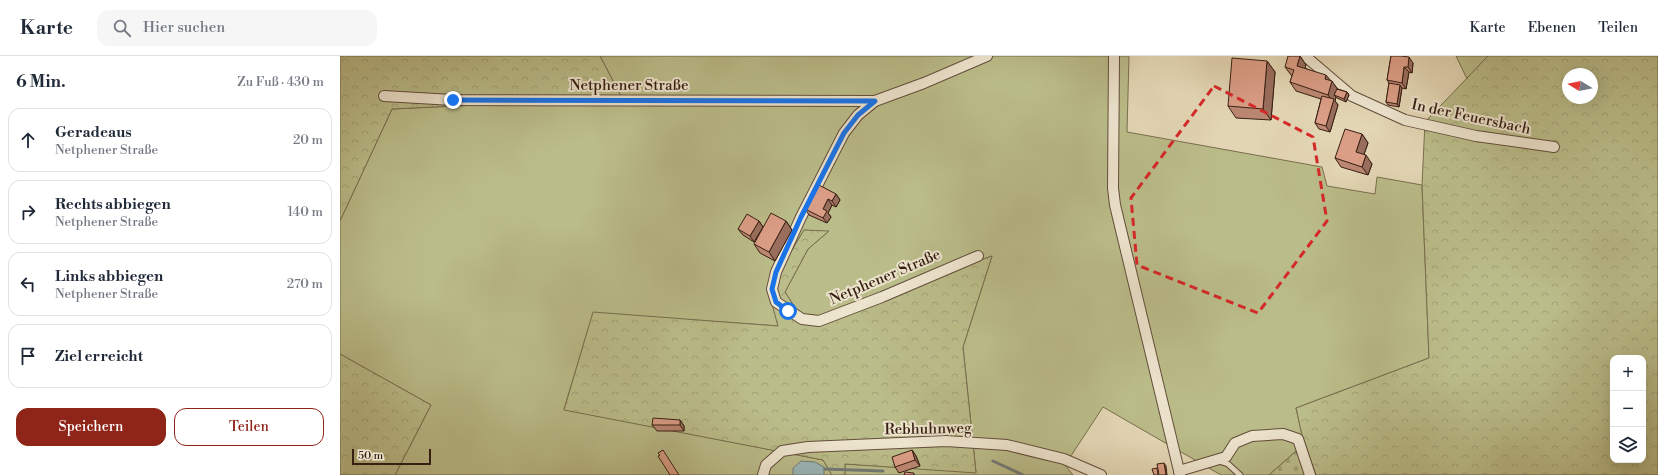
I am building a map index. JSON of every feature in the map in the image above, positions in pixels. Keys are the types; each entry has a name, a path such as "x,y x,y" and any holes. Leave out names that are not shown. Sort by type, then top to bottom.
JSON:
{"street":[{"name":"Netphener Straße","path":"978,256 882,297 819,321 802,319 776,302 772,289 776,272 801,217 844,133 858,115 875,101 924,83 987,56"},
{"path":"1114,56 1113,188 1115,205 1179,473 1226,457 1235,443 1252,436 1283,434 1298,440 1310,475"},
{"name":"In der Feuersbach","path":"1305,56 1352,96 1406,120 1476,136 1554,147"},
{"name":"Netphener Straße","path":"384,96 453,100 875,101"},
{"name":"Rebhuhnweg","path":"763,475 766,465 782,450 808,447 946,441 1007,445 1064,459 1101,475"}],"lane":[{"path":"1218,460 1228,464 1240,475"}],"highlighted area":[{"path":"1214,86 1313,137 1327,221 1258,313 1137,265 1131,198"}],"green space":[{"path":"340,56 600,56 622,98 392,109 340,221"},
{"path":"600,56 1129,56 1127,132 1322,167 1327,186 1375,194 1377,177 1422,185 1429,358 1296,408 1304,444 1269,475 1221,475 1103,407 1065,465 1073,475 845,475 845,464 976,472 963,347 992,256 805,323 785,292 808,249 828,232 804,230 768,290 779,326 593,313 564,409 823,460 832,475 395,475 431,405 340,354 340,221 392,109 622,98"},
{"path":"1456,56 1488,56 1467,79"},
{"path":"1488,56 1658,56 1658,475 1316,475 1304,444 1296,408 1429,358 1422,185 1425,122"},
{"path":"804,230 829,231 808,249 785,292 805,323 992,256 963,347 976,473 845,464 845,475 832,475 823,460 564,410 593,312 778,326 768,290"},
{"path":"340,354 431,405 395,475 340,475"},
{"path":"1304,444 1309,475 1269,475"}],"water":[{"path":"801,461 815,462 824,467 824,475 793,475 793,468"}],"building":[{"path":"1288,56 1300,56 1297,66 1326,75 1325,79 1332,81 1328,95 1290,82 1294,70 1285,67"},
{"path":"1391,56 1409,57 1408,67 1404,67 1402,83 1387,80"},
{"path":"1232,58 1267,61 1263,109 1228,106"},
{"path":"1389,83 1400,85 1397,104 1386,102"},
{"path":"1337,89 1347,92 1344,99 1334,95"},
{"path":"1322,96 1334,99 1326,126 1315,123"},
{"path":"1345,129 1362,134 1356,152 1366,155 1362,167 1335,158"},
{"path":"819,185 836,194 832,201 828,199 823,209 827,211 823,218 805,209"},
{"path":"771,213 786,221 769,252 754,244"},
{"path":"747,214 759,221 750,236 738,229"},
{"path":"653,418 680,420 680,425 652,425"},
{"path":"663,450 679,475 670,475 658,456 660,455 658,453"},
{"path":"912,450 915,460 895,467 892,457"},
{"path":"1164,463 1166,475 1159,475 1157,464"},
{"path":"1157,468 1158,475 1154,475 1152,469"},
{"path":"905,472 914,473 914,475 904,475"}],"waterway":[{"path":"993,461 1023,475"},
{"path":"825,469 883,471"}],"route":[{"path":"453,100 573,99 628,101 875,101 858,115 844,133 822,179 801,217 776,272 772,289 776,302 788,311"}]}
